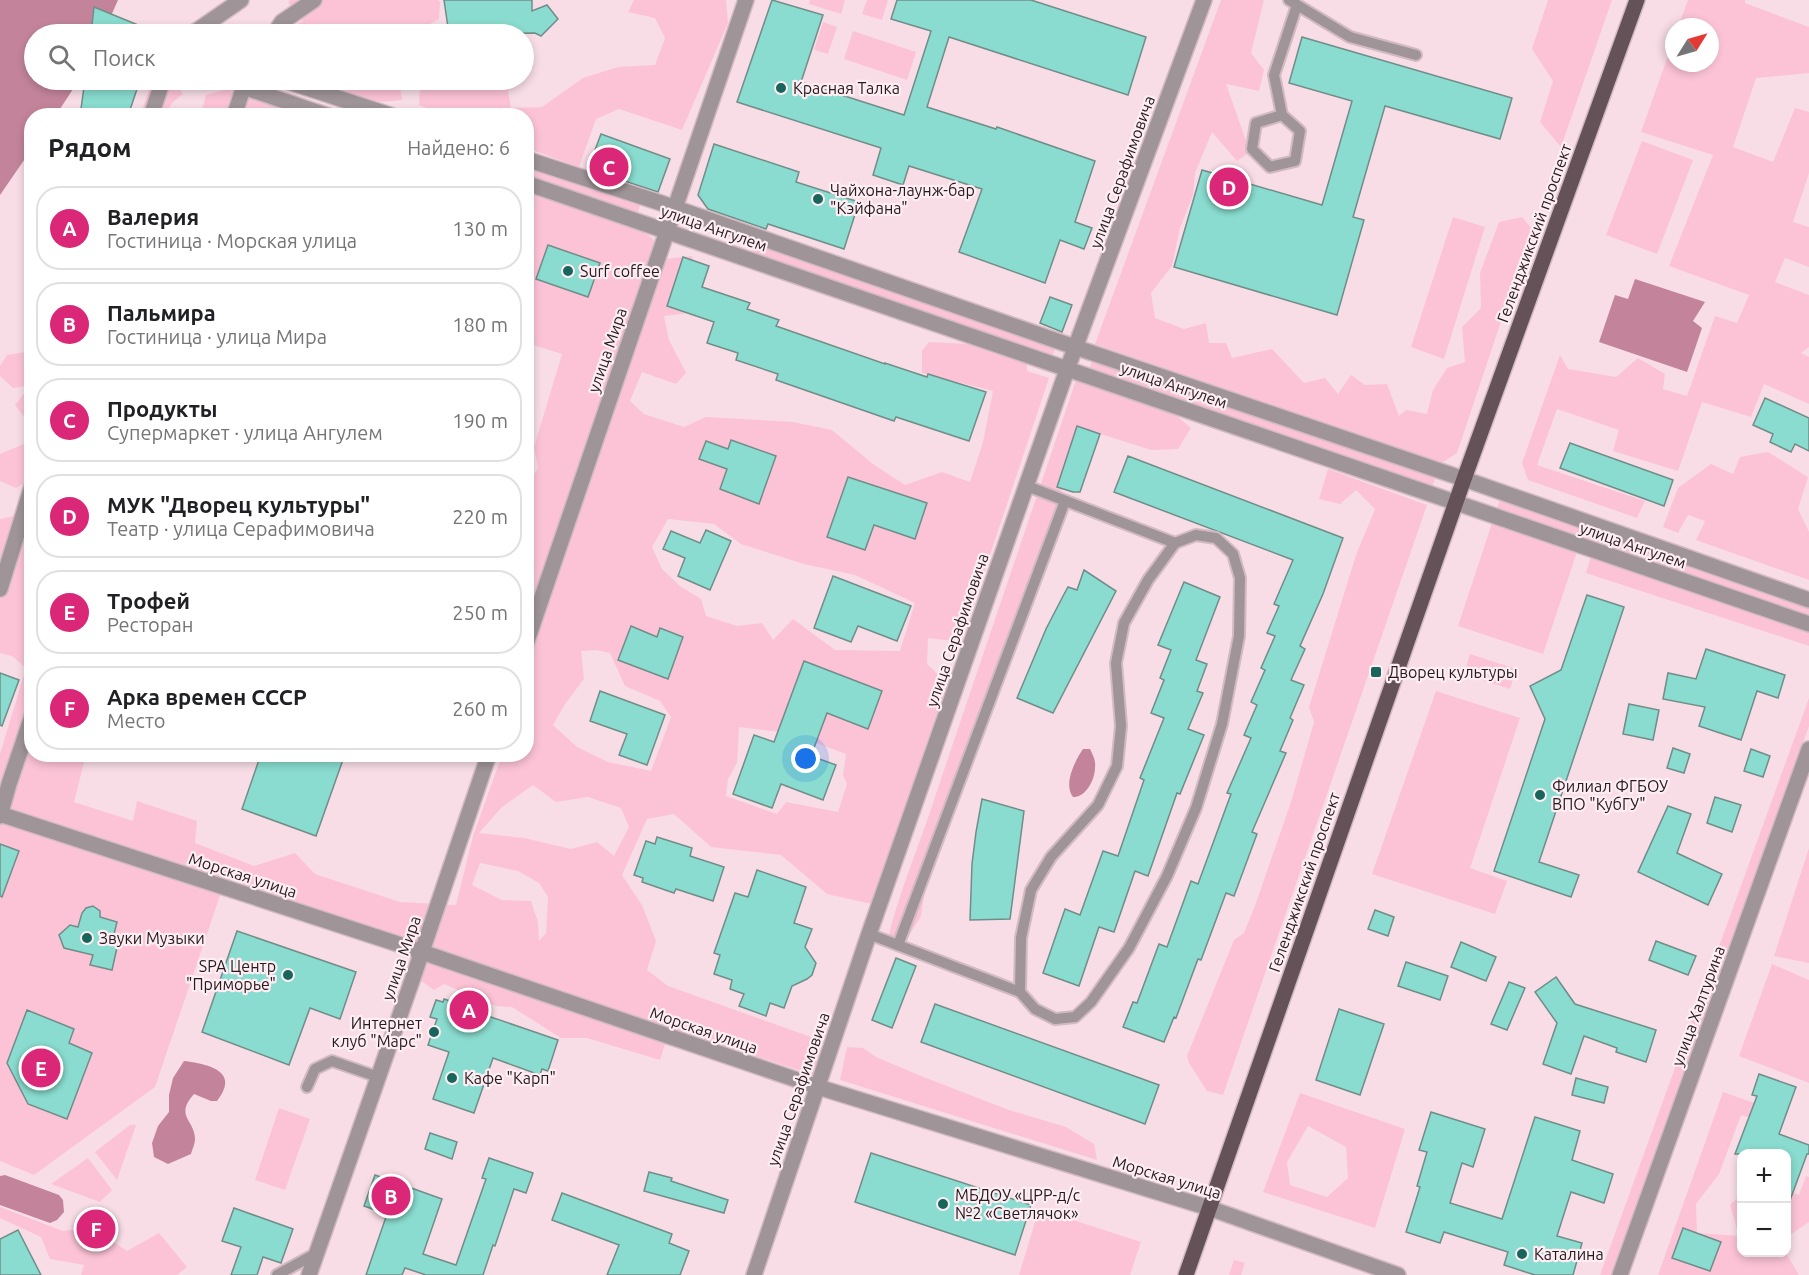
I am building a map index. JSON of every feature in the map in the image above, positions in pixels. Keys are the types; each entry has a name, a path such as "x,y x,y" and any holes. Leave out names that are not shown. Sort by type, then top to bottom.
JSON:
{"main road":[{"name":"Геленджикский проспект","path":"1186,1275 1464,478 1637,0"}],"street":[{"path":"206,24 241,0"},
{"path":"281,24 314,0"},
{"name":"улица Мира","path":"534,620 746,0"},
{"name":"улица Серафимовича","path":"754,1275 869,934 1068,367 1204,0"},
{"path":"154,108 160,90"},
{"path":"237,108 243,90"},
{"path":"263,90 309,108"},
{"path":"314,90 369,108"},
{"name":"улица Ангулем","path":"534,162 1464,478 1809,600"},
{"name":"улица Ангулем","path":"534,186 1068,367 1809,624"},
{"path":"0,589 24,512"},
{"path":"0,815 24,740"},
{"name":"улица Халтурина","path":"1620,1275 1809,749"},
{"name":"улица Мира","path":"309,1275 486,762"},
{"name":"Морская улица","path":"0,815 421,952 818,1087 1209,1208 1398,1275"}],"lane":[{"path":"1282,115 1256,123 1251,149 1270,167 1295,160 1300,131 1282,115 1274,75 1293,2 1350,37 1416,55"},
{"path":"1027,486 1175,543"},
{"path":"898,945 1065,501"},
{"path":"869,934 1020,992 1035,1009 1055,1019 1075,1017 1091,1002 1129,948 1167,876 1196,808 1222,724 1239,636 1240,578 1233,554 1216,538 1196,535 1175,543 1148,580 1124,623 1116,663 1121,726 1117,766 1098,805 1051,857 1031,890 1021,938 1020,992"},
{"path":"307,1087 315,1069 332,1061 378,1077"},
{"path":"277,1275 317,1253"}],"shaded area":[{"path":"0,0 118,0 107,24 24,24 24,90 72,90 61,108 24,108 24,160 0,195"},
{"path":"290,0 438,0 440,2 439,19 430,24 297,24 303,21 299,12 288,3"},
{"path":"634,0 726,0 728,23 682,130 619,109 596,119 579,167 534,151 534,108 511,108 542,107 583,78 618,67 655,65 665,38 655,18 628,12"},
{"path":"810,0 845,0 841,14 809,4"},
{"path":"867,0 888,0 882,20 862,14"},
{"path":"1221,0 1264,0 1251,53 1264,70 1259,91 1226,84 1250,152 1237,161 1212,132 1195,173 1193,195 1180,228 1172,266 1151,293 1155,318 1184,329 1206,323 1209,343 1226,343 1232,358 1272,349 1304,383 1325,378 1338,394 1351,375 1365,385 1387,384 1399,416 1406,410 1427,414 1433,390 1447,368 1465,362 1462,327 1481,308 1480,273 1499,222 1522,217 1532,229 1457,453 1440,464 1095,344"},
{"path":"1548,0 1612,0 1561,147 1540,122 1553,81 1532,49"},
{"path":"1688,0 1745,0 1745,3 1809,27 1809,73 1756,78 1733,147 1773,162 1795,108 1809,112 1809,173 1793,222 1809,227 1809,267 1785,258 1775,282 1809,295 1809,347 1801,353 1809,357 1809,404 1764,384 1751,417 1702,402 1678,471 1613,451 1619,430 1557,409 1537,465 1645,501 1637,518 1528,480 1522,463 1560,355 1568,369 1616,377 1638,358 1665,374 1663,389 1687,396 1715,316 1737,323 1749,295 1669,266 1713,155 1641,132 1665,64 1665,72 1719,72 1719,18 1681,18"},
{"path":"823,22 837,27 828,54 814,50"},
{"path":"853,31 916,52 907,80 844,59"},
{"path":"149,90 180,90 183,94 169,108 143,108"},
{"path":"224,90 237,90 292,108 203,108 206,95"},
{"path":"328,90 400,90 402,100 375,102 340,95"},
{"path":"420,90 508,91 511,108 427,108 419,105"},
{"path":"339,100 362,108 336,108"},
{"path":"1642,141 1693,160 1657,254 1606,235"},
{"path":"534,166 641,202 636,218 534,183"},
{"path":"534,191 629,222 652,238 664,259 692,256 701,287 689,313 664,316 669,340 686,373 676,384 642,372 630,401 644,414 684,427 706,417 793,422 832,430 873,464 905,485 942,472 970,482 983,442 993,391 922,373 922,351 929,342 970,344 1027,360 1027,371 1049,378 961,642 928,638 927,664 947,683 872,904 827,894 781,855 711,847 674,814 647,819 622,875 642,905 656,941 647,970 668,986 822,1041 814,1075 401,940 226,878 155,1087 34,1175 0,1161 0,754 24,675 24,762 84,762 74,802 133,821 137,801 197,821 195,843 254,866 295,853 315,874 400,902 456,905 473,836 499,762 534,762 534,475 538,468 534,447 562,354 534,345","holes":["668,519 714,524 741,544 804,564 855,575 915,603 900,651 835,650 793,619 773,640 762,623 737,626 706,616 701,599 680,586 662,569 652,547","596,650 610,653 625,686 660,701 671,717 651,771 608,762 577,747 553,725 584,679 581,651","739,727 790,733 846,754 843,775 847,784 838,812 786,802 777,814 726,796 728,779 737,763","533,785 556,802 588,797 621,808 629,827 614,856 597,842 571,849 524,838 479,833 502,807","480,863 518,871 539,883 548,897 546,933 539,941 538,922 531,901 502,900 472,885"]},
{"path":"1453,217 1485,227 1444,359 1411,347"},
{"path":"757,240 1056,345 1052,357 751,256"},
{"path":"1635,279 1705,302 1693,321 1702,328 1687,372 1599,342 1615,295 1628,299"},
{"path":"24,352 24,386 13,388 0,376 0,366 7,355"},
{"path":"1093,359 1436,476 1432,487 1089,369"},
{"path":"1076,380 1172,412 1191,428 1178,449 1151,450 1079,427 1040,569 926,882 921,916 902,947 887,942 898,904"},
{"path":"24,394 24,417 15,405"},
{"path":"24,444 24,483 16,488 0,481 0,454"},
{"path":"1768,452 1808,477 1798,509 1809,532 1809,580 1696,540 1705,521 1688,515 1678,533 1663,527 1678,488 1711,464 1733,474 1740,457"},
{"path":"1328,469 1427,505 1223,1095 1207,1091 1187,1056 1234,940 1244,933 1291,802 1314,722 1309,707 1356,555 1375,509 1356,490 1340,504 1319,499"},
{"path":"1502,496 1809,604 1809,620 1495,512"},
{"path":"24,510 24,666 12,656 0,653 0,519 15,516"},
{"path":"1492,523 1577,552 1543,654 1458,626"},
{"path":"1591,556 1809,631 1809,646 1586,573"},
{"path":"1470,654 1516,669 1510,689 1464,674"},
{"path":"1436,691 1520,718 1470,868 1507,881 1495,914 1372,874"},
{"path":"1809,698 1809,726 1612,1275 1600,1275"},
{"path":"1083,749 1091,751 1095,773 1082,795 1073,797 1069,786 1070,779"},
{"path":"1809,848 1809,963 1774,956"},
{"path":"426,962 666,1041 660,1060 587,1038 561,1038 512,1007 496,1006 444,984 434,990 420,980"},
{"path":"1772,964 1809,980 1809,1083 1739,1056"},
{"path":"847,1047 863,1048 876,1057 921,1076 1009,1110 1066,1127 1094,1144 1097,1160 840,1080"},
{"path":"184,1061 211,1067 223,1076 225,1083 217,1101 194,1094 188,1101 186,1113 195,1139 191,1154 168,1164 154,1157 152,1143 158,1126 169,1112 169,1095 173,1078"},
{"path":"1723,1092 1782,1113 1778,1127 1741,1115 1719,1174 1696,1204 1697,1233 1737,1236 1737,1257 1788,1257 1799,1275 1658,1275"},
{"path":"1300,1093 1405,1129 1375,1228 1263,1192","holes":["1308,1126 1346,1147 1348,1178 1327,1197 1290,1185 1287,1162"]},
{"path":"279,1108 310,1119 285,1190 255,1180"},
{"path":"130,1125 136,1125 117,1180 95,1152"},
{"path":"88,1158 112,1190 100,1202 51,1184"},
{"path":"5,1175 59,1195 63,1200 64,1212 57,1220 50,1223 0,1205 0,1176"},
{"path":"1806,1176 1809,1177 1809,1222 1791,1234 1791,1192 1799,1195"},
{"path":"1737,1199 1737,1229 1730,1205"},
{"path":"0,1207 63,1231 92,1227 127,1251 159,1233 187,1267 177,1275 81,1275 84,1265 50,1259 41,1237 0,1218"},
{"path":"1039,1209 1141,1242 1130,1275 1019,1275"},
{"path":"1234,1260 1245,1263 1241,1275 1229,1275"}],"building":[{"path":"444,0 532,0 532,11 547,5 558,19 541,36 534,33 534,24 448,24"},
{"path":"772,0 823,15 801,82 904,115 931,31 891,19 897,0 1031,0 1146,37 1128,95 949,37 927,107 996,129 997,127 1095,161 1075,222 1092,228 1084,249 1060,240 1045,283 959,252 982,189 909,166 903,185 873,175 881,148 737,102"},
{"path":"94,7 136,24 92,24"},
{"path":"1302,37 1512,98 1500,139 1385,106 1353,217 1364,220 1337,315 1174,267 1202,170 1322,205 1352,101 1289,83"},
{"path":"84,90 137,90 131,108 81,108"},
{"path":"601,134 670,159 658,192 588,169"},
{"name":"Чайхона-лаунж-бар \"Кэйфана\"","path":"714,144 799,172 796,182 859,202 844,249 768,224 766,229 708,209 698,195"},
{"name":"Surf coffee","path":"548,245 600,263 588,297 536,279"},
{"path":"683,257 709,266 702,287 750,303 747,309 779,320 776,326 885,364 927,377 928,374 986,392 969,441 896,417 894,421 776,380 778,374 736,360 738,353 707,343 714,322 667,306"},
{"path":"1050,297 1072,305 1062,332 1040,323"},
{"path":"1765,398 1809,418 1809,451 1795,444 1791,452 1770,442 1773,434 1753,425"},
{"path":"1077,426 1100,434 1080,492 1073,492 1057,487"},
{"path":"731,440 776,456 759,504 720,489 727,469 699,459 706,441 728,449"},
{"path":"1570,443 1673,480 1664,506 1560,468"},
{"path":"1128,456 1343,538 1323,594 1300,646 1305,649 1291,680 1304,685 1290,718 1293,720 1280,751 1286,753 1252,832 1257,834 1234,896 1226,893 1201,960 1198,959 1176,1018 1174,1017 1164,1042 1123,1027 1133,1002 1137,1003 1159,944 1167,947 1191,881 1198,884 1231,794 1227,793 1251,738 1244,735 1257,705 1251,702 1265,670 1261,668 1275,636 1267,633 1279,606 1274,604 1293,560 1114,492"},
{"path":"848,477 927,503 915,539 874,525 865,550 827,537"},
{"path":"706,530 731,541 710,590 678,576 685,558 663,549 671,531 700,543"},
{"path":"1084,570 1116,591 1053,713 1017,698 1046,629 1062,598 1068,587 1077,590"},
{"path":"833,576 911,606 897,641 858,626 851,642 814,628"},
{"path":"1184,582 1220,597 1196,660 1207,664 1197,691 1203,693 1188,729 1204,735 1180,794 1177,793 1148,876 1135,871 1114,932 1099,927 1079,986 1043,973 1065,909 1080,915 1103,851 1118,856 1144,780 1140,778 1164,718 1151,713 1164,680 1160,678 1171,650 1158,645"},
{"name":"Филиал ФГБОУ ВПО \"КубГУ\"","path":"1587,595 1624,607 1539,862 1579,875 1571,897 1494,871 1545,719 1530,686 1561,670"},
{"path":"631,626 657,637 660,628 683,637 668,679 618,660"},
{"path":"1706,649 1785,675 1778,698 1757,691 1741,740 1699,726 1705,707 1663,699 1668,673 1696,679"},
{"path":"804,661 882,691 868,729 827,713 811,756 836,765 823,800 781,784 772,808 733,794 754,735 774,742"},
{"path":"0,673 19,680 2,726 0,725"},
{"path":"600,691 665,715 647,765 619,755 627,734 590,721"},
{"path":"1629,704 1659,710 1653,740 1623,734"},
{"path":"1673,748 1690,754 1684,773 1667,768"},
{"path":"1751,749 1770,756 1763,777 1744,771"},
{"path":"258,762 342,762 316,836 242,809"},
{"path":"1715,797 1741,805 1732,832 1707,823"},
{"path":"982,799 1024,811 1010,919 970,920 972,864"},
{"path":"1668,806 1691,814 1677,853 1722,874 1708,905 1638,872"},
{"path":"657,837 692,848 690,856 724,867 713,901 676,889 674,893 642,882 643,878 634,875 646,841 655,844"},
{"path":"0,844 19,851 2,897 0,896"},
{"path":"757,870 806,887 794,923 812,929 805,947 816,963 812,975 792,986 784,1008 770,1003 766,1016 739,1006 744,994 730,989 732,980 714,974 720,955 714,953 735,893 748,897"},
{"name":"Звуки Музыки","path":"93,906 100,911 100,917 117,922 112,942 118,943 112,970 90,965 93,955 64,948 59,935 70,925 78,927 82,913 86,908"},
{"path":"1375,910 1394,917 1388,936 1368,929"},
{"path":"237,931 356,972 340,1019 310,1008 289,1065 202,1032"},
{"path":"1656,941 1696,956 1688,975 1649,960"},
{"path":"1461,942 1496,957 1486,981 1451,967"},
{"path":"896,958 916,966 892,1028 872,1020"},
{"path":"1406,962 1448,976 1440,1000 1398,986"},
{"path":"1556,977 1575,1004 1656,1030 1646,1062 1616,1052 1617,1048 1584,1036 1571,1074 1543,1064 1557,1023 1535,992"},
{"path":"1509,982 1525,988 1507,1030 1491,1024"},
{"path":"444,999 558,1040 548,1071 542,1069 540,1075 493,1058 474,1113 433,1099 449,1052 428,1045 437,1019 430,1017 436,1000 443,1002"},
{"path":"935,1004 1159,1085 1145,1124 921,1042"},
{"path":"1339,1009 1384,1024 1360,1095 1316,1080"},
{"path":"27,1010 74,1029 69,1043 92,1053 67,1119 28,1104 7,1063"},
{"path":"1759,1074 1796,1087 1779,1134 1809,1145 1809,1154 1807,1154 1791,1198 1791,1149 1737,1149 1737,1154 1735,1154 1757,1096 1752,1095"},
{"path":"1576,1078 1608,1087 1604,1103 1572,1095"},
{"path":"1431,1112 1485,1129 1473,1167 1462,1163 1450,1203 1502,1219 1535,1117 1580,1131 1572,1160 1613,1174 1604,1203 1571,1192 1557,1236 1582,1243 1573,1275 1535,1275 1504,1265 1508,1252 1444,1232 1440,1243 1406,1232 1420,1187 1417,1186 1427,1152 1419,1150"},
{"path":"430,1133 457,1142 452,1159 425,1149"},
{"name":"МБДОУ «ЦРР-д/с №2 «Светлячок»","path":"871,1153 1031,1205 1015,1255 855,1202"},
{"path":"489,1158 533,1173 526,1193 514,1189 483,1275 426,1275 405,1268 402,1275 366,1275 387,1214 364,1206 375,1175 442,1199 423,1254 456,1265 486,1179 482,1178"},
{"path":"649,1172 672,1178 671,1181 728,1200 724,1213 644,1191"},
{"path":"562,1193 672,1234 669,1243 689,1251 680,1275 607,1275 619,1245 552,1220"},
{"path":"234,1208 293,1229 281,1263 263,1257 257,1275 231,1275 241,1247 222,1241"},
{"path":"1683,1228 1721,1242 1710,1271 1672,1258"},
{"path":"18,1230 41,1275 0,1275 0,1239"}],"place":[{"name":"Красная Талка","path":"781,88"},
{"name":"Продукты","path":"609,167"},
{"name":"МУК \"Дворец культуры\"","path":"1229,187"},
{"name":"Чайхона-лаунж-бар \"Кэйфана\"","path":"818,199"},
{"name":"Surf coffee","path":"568,271"},
{"name":"Дворец культуры","path":"1376,672"},
{"name":"Филиал ФГБОУ ВПО \"КубГУ\"","path":"1540,795"},
{"name":"Звуки Музыки","path":"87,938"},
{"name":"SPA Центр \"Приморье\"","path":"288,975"},
{"name":"Валерия","path":"469,1010"},
{"name":"Интернет клуб \"Марс\"","path":"434,1032"},
{"name":"Трофей","path":"41,1068"},
{"name":"Кафе \"Карп\"","path":"452,1078"},
{"name":"Пальмира","path":"391,1196"},
{"name":"МБДОУ «ЦРР-д/с №2 «Светлячок»","path":"943,1204"},
{"name":"Арка времен СССР","path":"96,1229"},
{"name":"Каталина","path":"1522,1254"}]}
